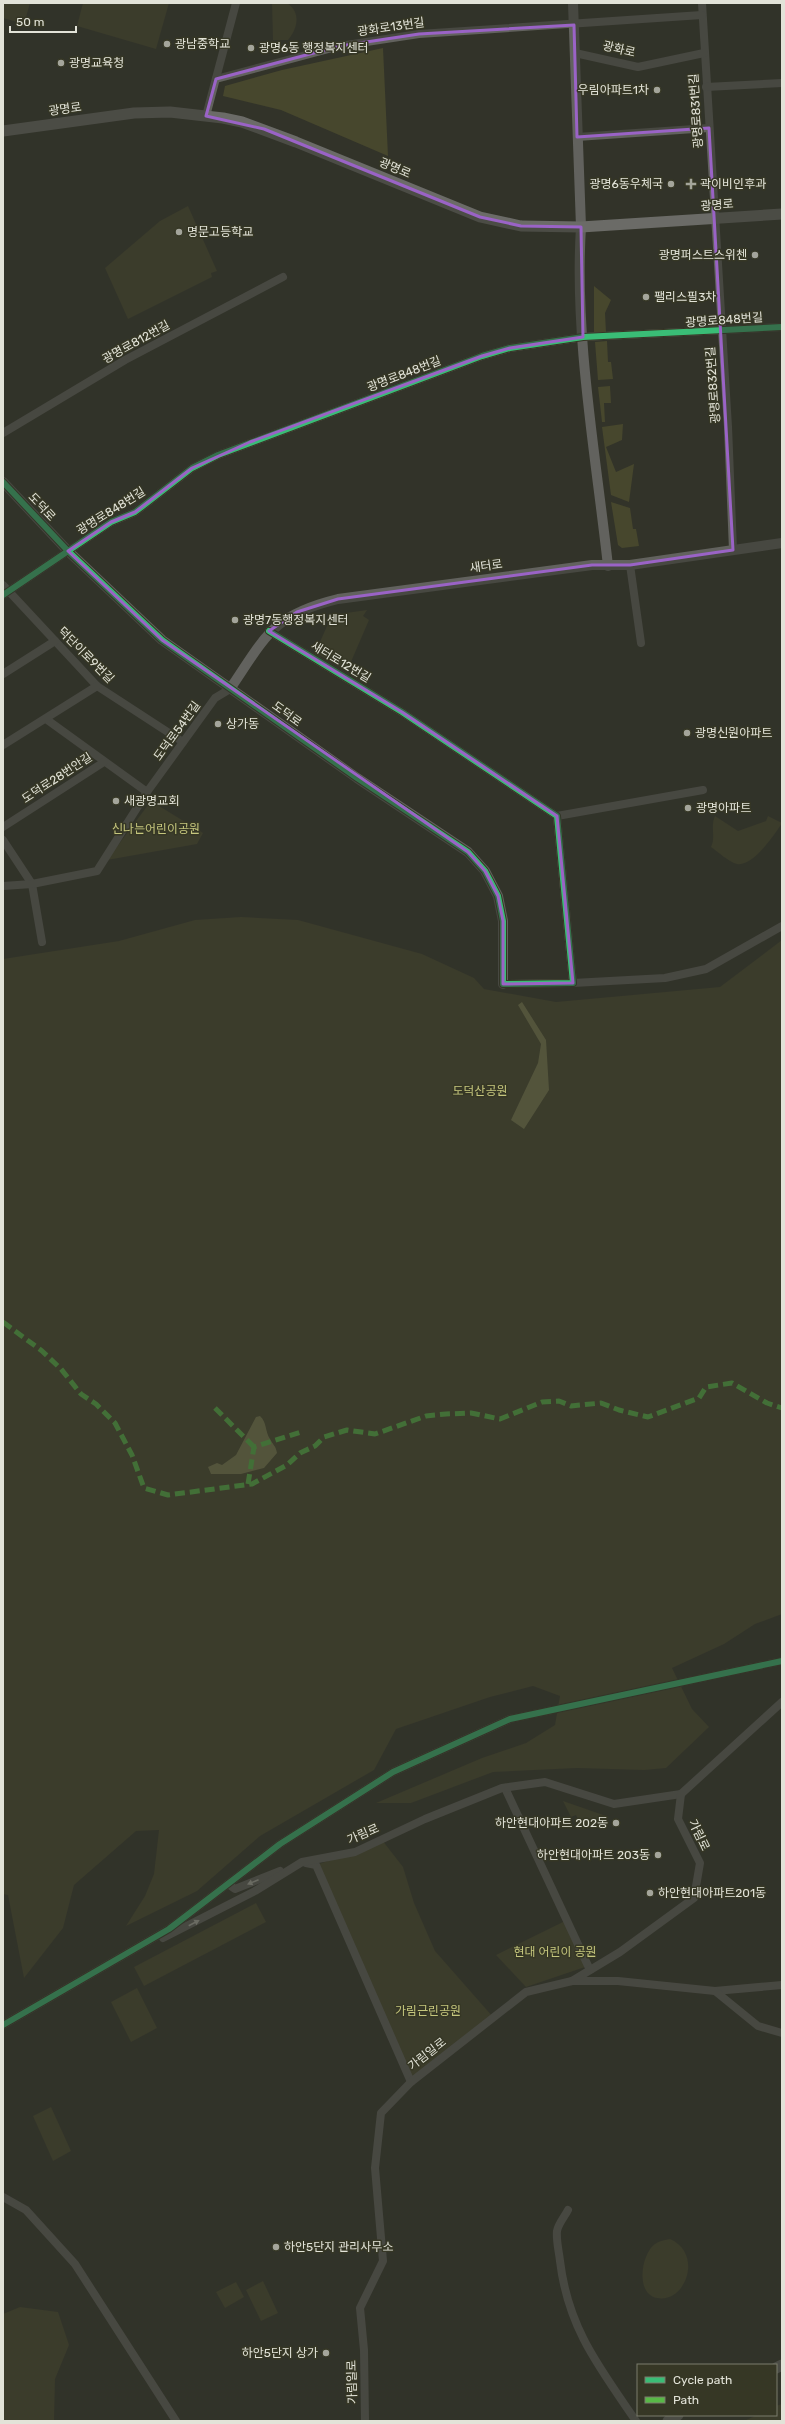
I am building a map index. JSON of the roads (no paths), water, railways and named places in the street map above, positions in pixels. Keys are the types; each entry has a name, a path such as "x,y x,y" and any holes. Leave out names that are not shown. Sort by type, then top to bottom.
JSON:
{"main road":[{"name":"광명로","path":"3,131 134,113 170,112 242,122 264,129 480,217 521,226 581,227 782,214"}],"street":[{"path":"206,116 236,3"},
{"path":"573,3 581,227 579,257 583,337 608,566"},
{"name":"광명로831번길","path":"702,3 715,218"},
{"name":"광화로","path":"574,25 702,15"},
{"name":"광화로13번길","path":"216,79 356,43 419,34 574,25"},
{"name":"광화로","path":"575,54 638,67 704,53"},
{"path":"706,87 782,83"},
{"path":"577,137 709,128"},
{"name":"광명로832번길","path":"715,218 733,550"},
{"name":"광명로812번길","path":"3,433 125,360 283,277"},
{"name":"광명로848번길","path":"5,590 111,522 134,512 192,468 244,444 482,356 510,348 583,337 782,327"},
{"name":"도덕로","path":"3,482 68,551 162,640 230,689 472,856 485,871 498,896 503,921 503,984"},
{"name":"새터로","path":"230,689 269,631 281,621 297,612 338,599 592,565 630,566 782,543"},
{"path":"630,566 641,643"},
{"name":"덕단이로9번길","path":"5,590 97,686 183,742"},
{"name":"새터로12번길","path":"269,631 402,712 557,816"},
{"path":"3,674 55,641"},
{"path":"3,745 97,686"},
{"name":"도덕로54번길","path":"3,886 32,884 97,871 147,792 215,698 230,689"},
{"path":"46,719 147,792"},
{"name":"도덕로28번안길","path":"3,826 104,762"},
{"path":"573,983 557,816 703,790"},
{"path":"3,840 32,884 42,942"},
{"path":"503,984 573,983 665,978 706,969 782,926"},
{"path":"681,1794 782,1702"},
{"path":"3,2025 169,1929 280,1844 393,1772 510,1719"},
{"name":"가림로","path":"302,1862 355,1852 425,1819 505,1788 545,1782 614,1804 637,1802 681,1794 678,1819 700,1863 694,1898 620,1952 572,1981"},
{"path":"505,1788 590,1970"},
{"path":"228,1884 235,1889 302,1862 316,1864 411,2082"},
{"path":"132,1950 179,1931 255,1890 302,1862"},
{"name":"가림일로","path":"365,2421 364,2350 360,2308 383,2261 374,2168 381,2113 411,2082 526,1992 572,1981 618,1981 715,1991 782,1985"},
{"path":"715,1991 758,2026 782,2033"},
{"path":"3,2197 26,2210 75,2264 176,2421"},
{"path":"568,2210 557,2230 563,2289 569,2308 595,2362 636,2421"}],"tunnel":[{"path":"510,1719 782,1661"}],"place":[{"name":"광남중학교","path":"167,44"},
{"name":"광명6동 행정복지센터","path":"251,48"},
{"name":"광명교육청","path":"61,63"},
{"name":"우림아파트1차","path":"657,90"},
{"name":"광명6동우체국","path":"671,184"},
{"name":"곽이비인후과","path":"691,184"},
{"name":"명문고등학교","path":"179,232"},
{"name":"광명퍼스트스위첸","path":"755,255"},
{"name":"팰리스필3차","path":"646,297"},
{"name":"광명7동행정복지센터","path":"235,620"},
{"name":"상가동","path":"218,724"},
{"name":"광명신원아파트","path":"687,733"},
{"name":"새광명교회","path":"116,801"},
{"name":"광명아파트","path":"688,808"},
{"name":"하안현대아파트 202동","path":"616,1823"},
{"name":"하안현대아파트 203동","path":"658,1855"},
{"name":"하안현대아파트201동","path":"650,1893"},
{"name":"하안5단지 관리사무소","path":"276,2247"},
{"name":"하안5단지 상가","path":"326,2353"}],"park label":[{"name":"신나는어린이공원","path":"156,829"},
{"name":"도덕산공원","path":"480,1091"},
{"name":"현대 어린이 공원","path":"555,1952"},
{"name":"가림근린공원","path":"428,2011"}]}
